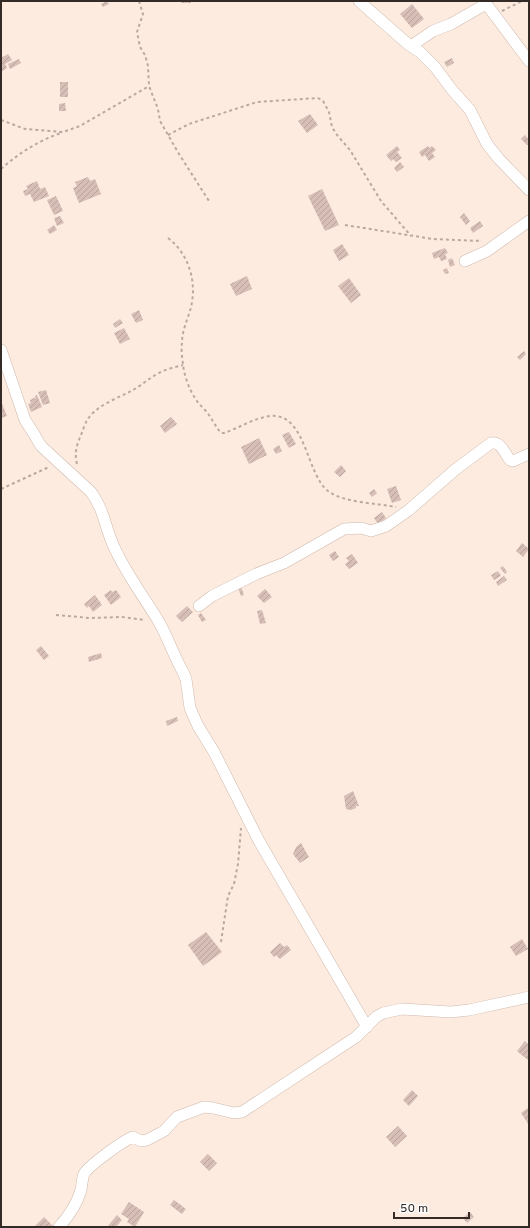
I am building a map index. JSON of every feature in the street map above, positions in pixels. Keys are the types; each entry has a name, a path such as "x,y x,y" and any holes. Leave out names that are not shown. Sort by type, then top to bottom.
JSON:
{"street":[{"path":"359,1 420,52 435,67 452,91 470,110 487,144 499,159 529,190"},
{"path":"411,46 434,31 451,24 485,3 529,61"},
{"path":"465,261 481,254 499,243 529,221"},
{"path":"1,350 26,420 41,446 92,492 96,499 104,514 108,533 114,548 127,572 160,623 186,679 190,708 198,726 214,752 259,841 367,1027"},
{"path":"199,606 212,596 256,574 284,563 344,529 361,528 372,531 377,530 397,519 452,472 491,443 498,443 510,460 513,461 529,454"},
{"path":"60,1227 70,1215 81,1190 84,1174 87,1170 126,1140 133,1137 142,1141 147,1140 164,1131 177,1117 204,1107 234,1113 242,1112 344,1046 356,1037 376,1017 383,1013 402,1009 451,1012 469,1010 529,997"}],"path":[{"path":"138,1 143,14 137,32 140,47 145,54 150,86 158,108 160,121 209,201"},
{"path":"494,16 522,1"},
{"path":"1,169 26,149 41,140 80,126 150,86"},
{"path":"168,135 189,124 257,102 318,98 323,101 329,112 332,127 337,136 350,150 381,201 411,236"},
{"path":"1,120 25,129 63,132"},
{"path":"345,224 433,240 499,243"},
{"path":"168,238 182,252 189,266 193,282 191,306 182,342 183,366 186,379 195,398 221,433 269,416 287,419 295,428 306,449 316,475 326,490 335,496 409,510"},
{"path":"81,483 75,454 76,445 87,421 93,414 103,406 130,392 159,373 169,368 183,366"},
{"path":"1,489 58,462"},
{"path":"56,615 90,618 122,617 160,623"},
{"path":"221,942 228,896 234,884 238,864 243,809"}],"building":[{"path":"107,1 109,4 103,7 101,4"},
{"path":"181,1 191,1 191,3 181,3"},
{"path":"412,4 424,19 412,28 400,14"},
{"path":"8,54 12,60 5,64 7,68 1,72 1,58"},
{"path":"452,58 454,63 447,67 444,62"},
{"path":"19,59 21,63 10,69 8,64"},
{"path":"60,82 68,82 68,97 60,97"},
{"path":"65,103 66,111 59,111 59,104"},
{"path":"310,114 318,125 307,133 298,121"},
{"path":"525,135 529,140 529,144 527,145 521,139"},
{"path":"397,146 400,150 397,152 402,158 396,162 393,159 391,161 386,155"},
{"path":"428,146 429,148 432,146 436,150 432,153 435,157 429,161 425,155 422,157 419,152"},
{"path":"400,162 404,167 397,172 394,168"},
{"path":"88,177 90,181 95,179 101,194 79,203 73,188 77,186 75,182"},
{"path":"37,181 40,189 45,187 49,196 34,202 30,194 25,196 23,191 28,189 26,186"},
{"path":"322,189 339,225 325,231 308,196"},
{"path":"56,196 63,211 54,215 47,200"},
{"path":"464,213 470,221 466,225 460,217"},
{"path":"60,216 64,223 57,226 54,218"},
{"path":"480,221 483,226 473,233 470,228"},
{"path":"54,225 57,230 50,234 47,230"},
{"path":"342,244 349,255 339,261 333,250"},
{"path":"445,248 448,253 445,254 447,259 441,261 439,257 434,259 432,253"},
{"path":"452,258 455,265 450,267 448,260"},
{"path":"447,268 449,273 445,274 443,270"},
{"path":"247,276 252,289 236,296 230,284"},
{"path":"349,278 361,295 351,303 338,286"},
{"path":"139,310 143,320 136,323 131,314"},
{"path":"120,319 123,323 115,328 113,324"},
{"path":"124,328 130,339 120,344 114,333"},
{"path":"524,351 526,354 520,360 517,357"},
{"path":"46,390 50,403 43,405 38,392"},
{"path":"37,395 42,407 31,412 28,404 31,403 30,400"},
{"path":"1,401 7,416 1,418"},
{"path":"171,417 177,424 165,433 160,426"},
{"path":"289,432 296,444 289,448 282,435"},
{"path":"259,438 267,455 249,464 241,447"},
{"path":"279,445 282,451 276,454 273,449"},
{"path":"341,465 346,471 340,477 334,472"},
{"path":"396,486 401,500 392,503 387,489"},
{"path":"374,489 377,493 372,497 369,493"},
{"path":"382,512 386,518 378,524 374,518"},
{"path":"522,543 529,549 523,557 516,551"},
{"path":"335,551 339,557 333,561 329,555"},
{"path":"352,554 358,563 349,569 345,564 349,561 346,558"},
{"path":"503,566 507,572 505,574 500,568"},
{"path":"498,571 501,576 494,580 491,575"},
{"path":"504,576 507,580 498,586 496,582"},
{"path":"241,587 244,595 241,596 238,588"},
{"path":"265,589 272,597 264,603 257,596"},
{"path":"111,590 112,592 116,590 121,597 111,605 104,595"},
{"path":"95,595 102,605 93,612 89,606 87,608 84,604"},
{"path":"187,606 193,612 182,622 176,616"},
{"path":"262,610 266,623 260,624 257,611"},
{"path":"201,613 206,620 202,622 198,615"},
{"path":"41,646 49,656 44,660 36,650"},
{"path":"101,653 102,658 89,662 88,657"},
{"path":"177,717 178,721 167,726 166,721"},
{"path":"353,791 359,806 356,806 356,808 351,810 346,809 344,796"},
{"path":"301,843 309,857 300,863 293,854 296,847"},
{"path":"206,932 222,952 203,966 188,945"},
{"path":"522,939 528,949 516,956 510,947"},
{"path":"280,943 284,947 287,945 291,950 280,959 276,955 274,957 270,952"},
{"path":"525,1041 529,1045 529,1061 517,1051"},
{"path":"412,1090 418,1096 409,1106 403,1100"},
{"path":"528,1108 529,1110 529,1125 521,1113"},
{"path":"398,1126 407,1136 395,1147 386,1137"},
{"path":"208,1154 217,1163 209,1171 200,1162"},
{"path":"174,1200 186,1209 182,1214 170,1205"},
{"path":"129,1202 144,1212 135,1227 127,1222 129,1219 121,1214"},
{"path":"470,1212 474,1217 467,1223 463,1218"},
{"path":"117,1215 122,1220 116,1227 107,1227"},
{"path":"44,1217 53,1226 36,1227 35,1226"}]}
